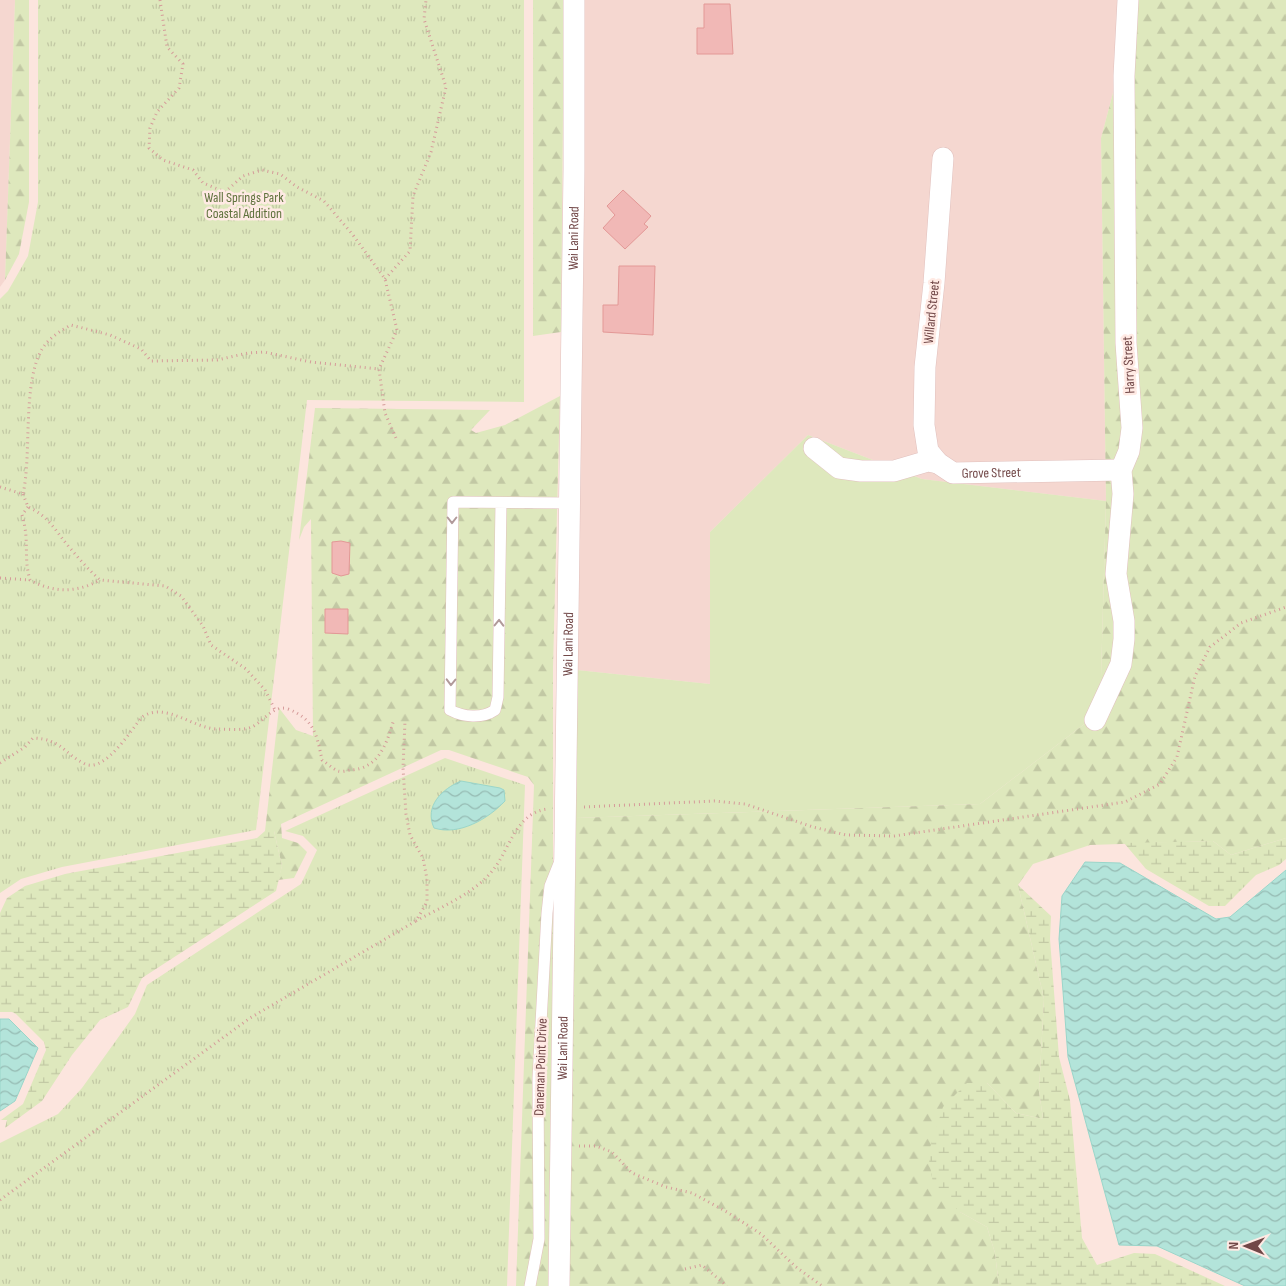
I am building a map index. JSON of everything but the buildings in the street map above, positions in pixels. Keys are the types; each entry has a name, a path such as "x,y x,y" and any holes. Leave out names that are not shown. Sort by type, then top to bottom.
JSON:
{"street":[{"name":"Wai Lani Road","path":"559,1286 566,850 568,503 574,169 574,0"},
{"name":"Harry Street","path":"1095,720 1121,664 1124,639 1124,620 1116,574 1123,494 1121,470 1129,451 1132,428 1126,344 1124,76 1128,0"},
{"name":"Willard Street","path":"938,463 928,451 924,425 925,367 934,283 943,158"},
{"name":"Grove Street","path":"814,448 839,468 861,471 894,471 928,461 938,463 954,473 1121,470"}],"lane":[{"path":"501,503 498,697 495,710 487,716 460,715 450,710 452,502 568,503"},
{"name":"Daneman Point Drive","path":"530,1286 539,1239 538,1078 547,913 554,873 566,850"}],"path":[{"path":"160,0 167,47 183,64 179,88 157,112 150,128 149,148 163,160 193,170 204,183 225,192 242,176 262,170 280,174 297,188 324,201 353,235 384,279 397,330 379,369 385,413 396,438"},
{"path":"384,279 410,251 413,196 431,152 446,87 424,19 426,0"},
{"path":"100,580 69,547 50,520 28,507 23,494 34,372 42,350 54,334 71,325 110,335 142,349 151,361 217,360 248,353 264,352 311,362 379,369"},
{"path":"0,487 23,494"},
{"path":"28,507 22,515 28,533 25,563 30,580"},
{"path":"0,578 30,580 42,587 66,590 87,587 100,580 165,586 180,596 203,626 212,646 246,669 265,690 274,710"},
{"path":"0,1200 250,1018 471,889 493,870 514,834 528,815 545,809 722,801 745,804 813,828 846,835 894,836 1125,802 1160,784 1177,757 1195,676 1210,647 1241,623 1286,606"},
{"path":"0,763 26,747 33,738 56,743 85,764 96,765 109,757 142,717 148,713 182,716 213,729 237,729 251,727 274,710 286,708 308,720 318,737 322,760 339,771 364,768 377,759 385,746 394,719"},
{"path":"405,721 403,768 406,814 410,835 423,858 427,879 427,902 416,921"},
{"path":"561,1145 596,1146 612,1152 632,1173 666,1187 692,1193 727,1212 761,1234 796,1267 822,1286"},
{"path":"685,1269 702,1265 727,1286"}],"shaded area":[{"path":"0,0 15,0 5,280 0,287"},
{"path":"584,0 1124,0 1118,74 1101,138 1106,501 922,479 808,435 710,532 710,684 577,670 585,169"}],"green space":[{"path":"15,0 29,0 29,202 19,254 5,280"},
{"name":"Wall Springs Park Coastal Addition","path":"38,0 524,0 524,402 307,400 256,830 62,867 21,879 0,893 0,299 8,291 28,256 38,202"},
{"path":"533,0 564,0 561,332 533,336"},
{"path":"1124,0 1286,0 1286,838 1231,855 1213,841 1090,845 1033,864 1018,885 1044,999 1039,1091 1043,1119 1016,1113 987,1083 960,1212 987,1227 995,1253 999,1286 569,1286 576,818 980,804 1100,712 1106,501 1101,138 1118,74"},
{"path":"560,396 553,667 553,863 555,863 548,1286 516,1286 534,785 528,777 449,750 441,750 281,824 282,838 298,843 307,852 294,878 278,880 282,866 274,831 265,831 279,708 296,730 313,736 311,519 304,527 299,540 315,408 490,410 471,430 476,433 505,425"},
{"path":"808,435 922,479 1106,501 1100,712 980,804 576,818 577,670 710,684 710,532"},
{"path":"445,758 525,785 507,1286 0,1286 0,1143 58,1114 82,1088 135,1014 147,985 301,884 317,850 303,836 285,831"},
{"path":"265,831 274,831 282,866 276,891 142,978 128,1007 100,1020 72,1055 42,1101 5,1128 7,1120 1,1120 23,1104 46,1050 44,1042 16,1014 0,1012 0,913 7,898 25,886 65,874 257,838"},
{"path":"1286,838 1286,859 1279,865 1256,875 1225,906 1209,906 1146,869 1124,843 1213,841 1231,855"},
{"path":"1018,885 1051,916 1050,939 1059,1057 1070,1100 1082,1238 1097,1265 1134,1253 1155,1254 1225,1286 999,1286 995,1253 987,1227 960,1212 934,1189 928,1154 943,1107 967,1083 987,1083 1016,1113 1043,1119 1039,1091 1044,999"}],"water":[{"path":"461,781 500,788 504,790 505,801 482,820 463,828 444,830 434,828 431,812 437,799 447,789"},
{"path":"1085,862 1120,863 1216,919 1230,917 1286,870 1286,1286 1245,1286 1157,1246 1119,1245 1068,1057 1059,939 1062,896"},
{"path":"0,1019 9,1019 38,1048 15,1101 0,1111"}]}
